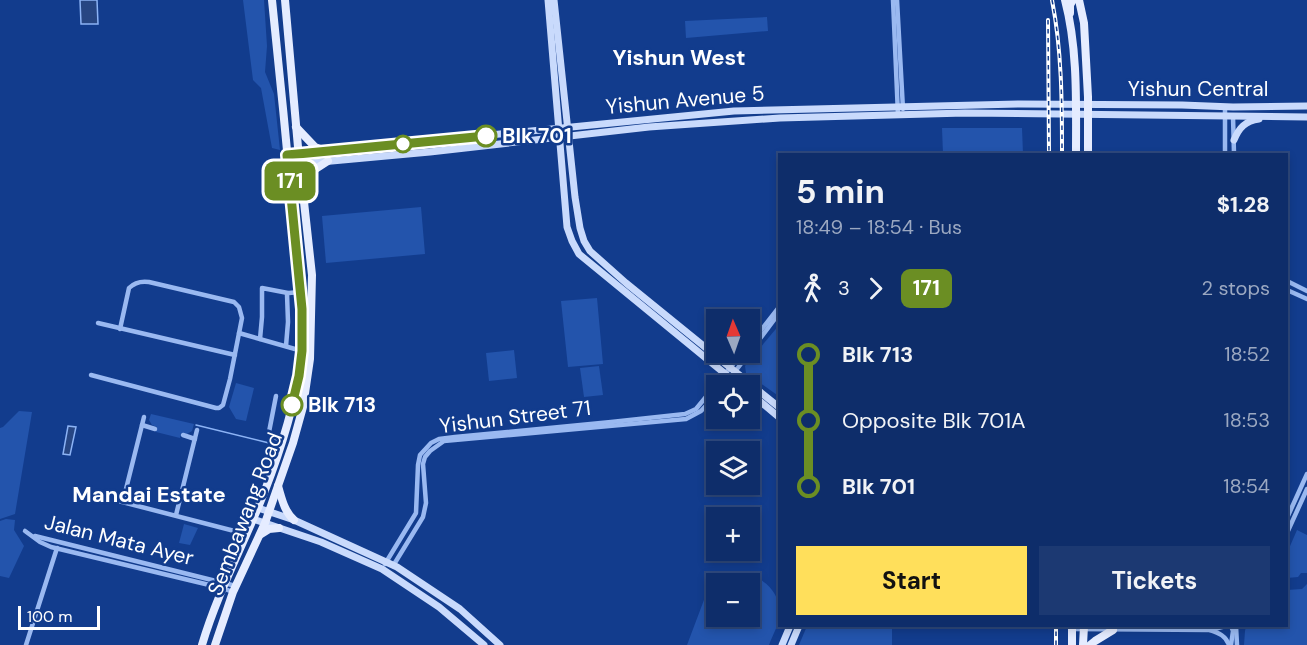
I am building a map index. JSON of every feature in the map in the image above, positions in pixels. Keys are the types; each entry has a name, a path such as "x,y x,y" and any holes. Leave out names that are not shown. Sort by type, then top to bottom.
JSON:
{"main road":[{"name":"Sembawang Road","path":"202,645 223,585 258,508 282,441 299,376 302,351 301,292 272,0"},
{"name":"Sembawang Road","path":"215,645 235,589 265,523 293,443 303,406 310,359 312,275 298,154 285,0"},
{"path":"548,0 567,227 579,254 730,373 778,407"},
{"path":"554,0 578,215 584,241 590,251 730,373"},
{"path":"1065,0 1070,17"},
{"path":"1073,0 1070,5 1070,17 1076,153"},
{"path":"1079,0 1084,23 1088,153"},
{"name":"Yishun Avenue 5","path":"288,165 328,156 559,128 734,111 1088,104"},
{"name":"Yishun Central","path":"1088,104 1307,106"},
{"name":"Yishun Avenue 5","path":"287,155 430,153 649,127 780,118 965,113 1088,115"},
{"name":"Yishun Central","path":"1088,115 1307,117"},
{"path":"1234,140 1239,129 1247,122 1276,116"},
{"path":"296,127 315,147 328,156 311,172 303,189"},
{"path":"760,401 778,416"},
{"path":"278,486 284,507 294,520"},
{"path":"258,508 294,520 390,563 460,609 500,645"},
{"path":"253,519 321,542 385,571 433,603 484,645"},
{"path":"260,534 269,529 279,528"},
{"path":"783,645 790,627"},
{"path":"791,645 799,627"},
{"path":"1072,627 1072,645"},
{"path":"1083,645 1084,627"},
{"path":"1090,645 1113,630"}],"street":[{"path":"895,0 900,115"},
{"path":"1225,106 1225,153"},
{"path":"1233,107 1234,153"},
{"path":"91,375 219,408 223,406 242,318 239,307 234,302 146,281 129,288 120,329"},
{"path":"1288,282 1307,291"},
{"path":"260,339 262,288 288,293 301,292"},
{"path":"1288,290 1307,299"},
{"path":"286,346 288,293"},
{"path":"760,331 778,309"},
{"path":"760,339 778,315"},
{"path":"98,323 235,355"},
{"path":"239,333 302,351"},
{"path":"730,373 736,363"},
{"path":"730,373 740,363"},
{"name":"Yishun Street 71","path":"390,563 416,513 420,455 431,443 439,439 685,414 696,409 730,373"},
{"path":"276,396 269,432 282,441"},
{"name":"Yishun Street 71","path":"385,571 423,517 426,503 423,464 430,451 444,441 686,419 706,406"},
{"path":"123,501 144,417"},
{"path":"142,425 155,429"},
{"path":"176,515 197,430"},
{"path":"183,435 195,439"},
{"path":"1288,516 1307,474"},
{"path":"1288,530 1307,489"},
{"path":"99,496 246,534"},
{"path":"417,504 426,503"},
{"name":"Jalan Mata Ayer","path":"207,581 57,548 40,542 27,533 223,585 235,589"},
{"name":"Jalan Mata Ayer","path":"26,645 57,548"},
{"path":"1072,627 1113,630 1210,630 1222,627"},
{"path":"1230,645 1233,632 1231,627"},
{"path":"1236,627 1236,645"},
{"path":"1210,630 1223,635 1230,645"}],"shaded area":[{"path":"80,0 97,0 98,24 81,24"},
{"path":"243,0 264,0 267,46 265,72 274,94 280,150 272,148 261,88 253,80"},
{"path":"767,17 768,31 686,38 685,21"},
{"path":"942,128 1022,128 1023,153 943,153"},
{"path":"421,207 425,254 326,263 322,216"},
{"path":"597,298 603,364 568,367 561,301"},
{"path":"778,326 778,396 760,383 760,375 746,373 745,366 748,363 760,363 760,348"},
{"path":"514,350 517,378 489,381 486,353"},
{"path":"599,366 603,395 584,397 580,368"},
{"path":"236,383 254,388 246,421 236,419 229,407"},
{"path":"19,411 32,412 15,514 0,519 0,428"},
{"path":"151,414 194,424 192,431 187,434 181,433 180,438 156,432 157,427 149,420"},
{"path":"68,426 76,427 70,455 63,454"},
{"path":"15,520 14,530 24,546 9,578 0,576 0,521"},
{"path":"184,524 198,528 190,545 179,543"},
{"path":"1297,530 1307,535 1307,573 1288,578 1288,551"},
{"path":"760,579 777,598 778,623 769,645 687,645 706,595 706,627 760,627"},
{"path":"1307,584 1307,645 1244,645 1246,627 1288,627 1288,590 1302,589"},
{"path":"807,627 892,627 892,645 799,645"}],"waterway":[{"path":"196,425 269,443"}],"railway":[{"path":"1052,0 1060,58 1062,153"},
{"path":"1048,20 1049,153"},
{"path":"1056,627 1056,645"}],"bus line":[{"name":"171","path":"292,405 302,351 302,309 287,155 486,136"}],"place":[{"name":"Blk 701","path":"486,136"},
{"name":"Blk 713","path":"292,405"}],"district":[{"name":"Yishun West","path":"679,57"},
{"name":"Mandai Estate","path":"149,494"}]}
